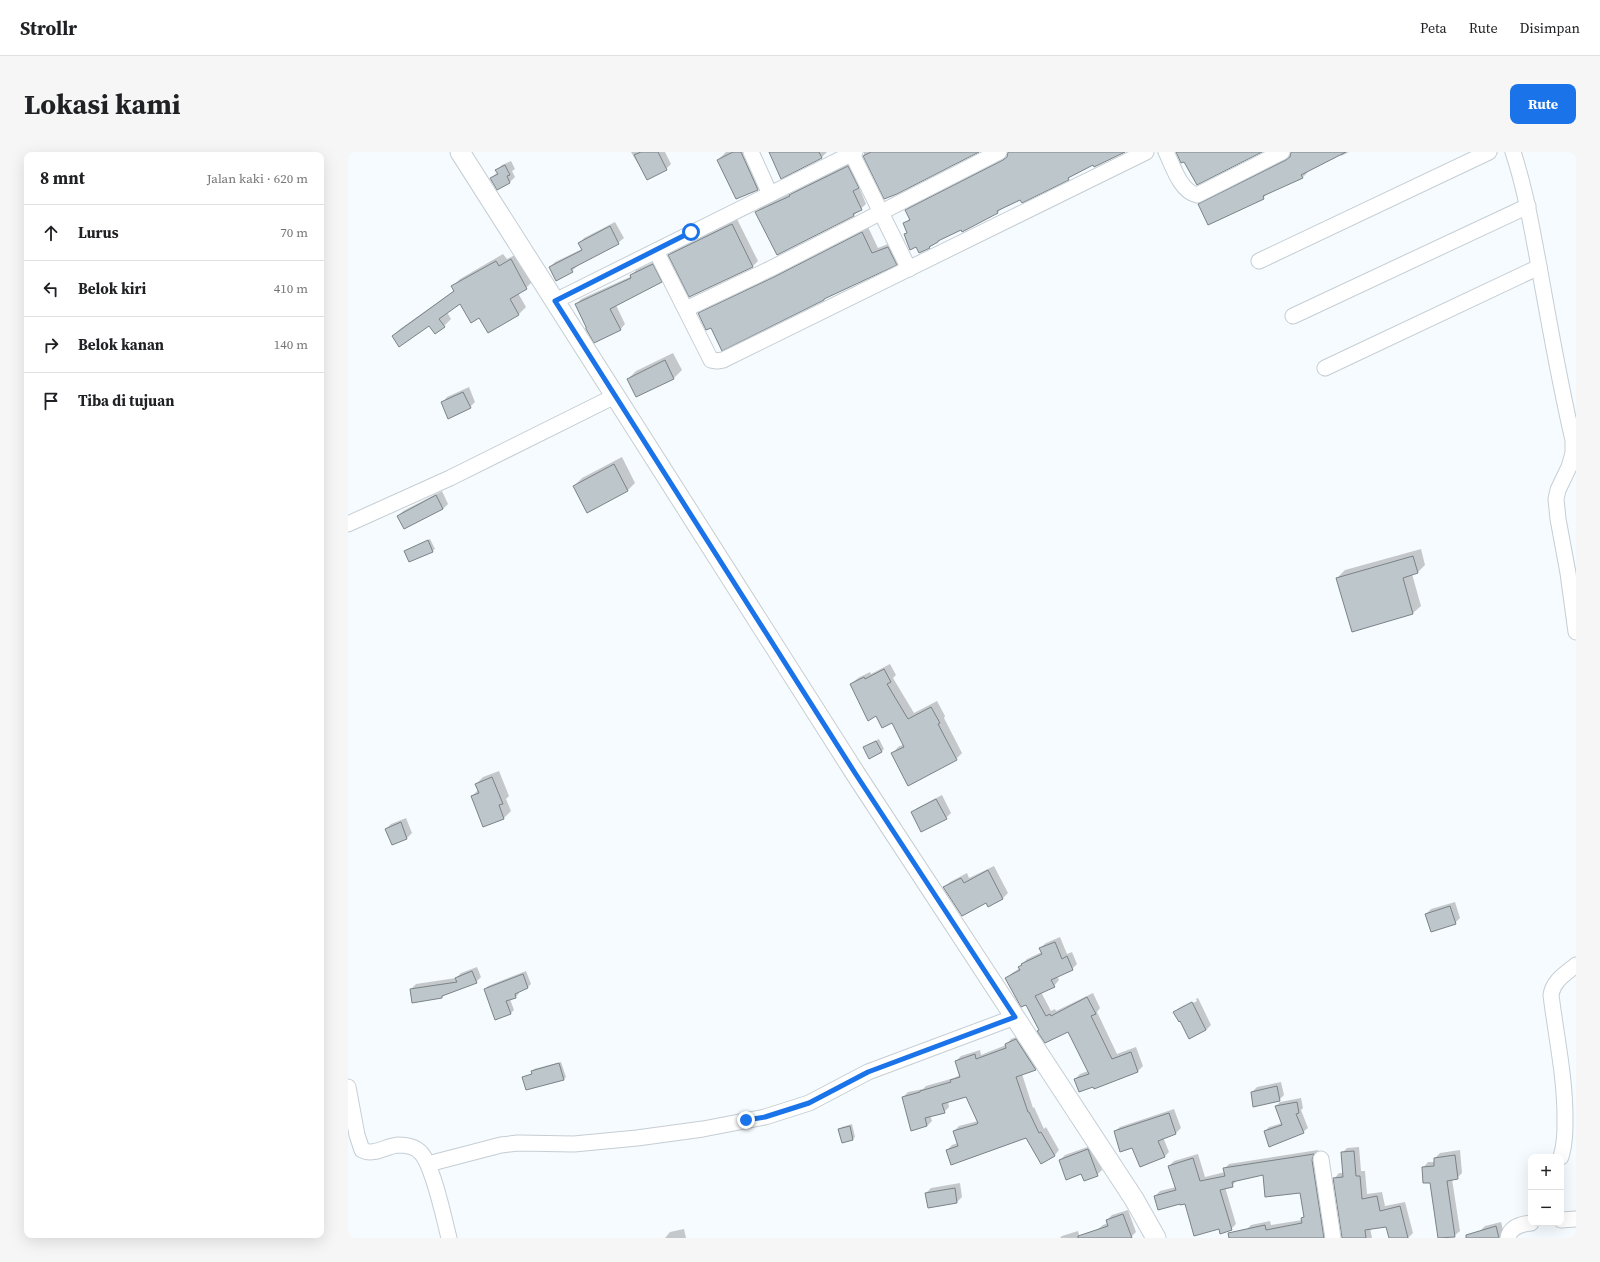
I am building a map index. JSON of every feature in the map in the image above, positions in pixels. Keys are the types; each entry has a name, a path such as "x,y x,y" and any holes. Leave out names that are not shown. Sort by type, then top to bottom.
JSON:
{"main road":[{"path":"460,152 855,773 1137,1204 1156,1238"}],"street":[{"path":"752,152 770,194"},
{"path":"686,309 770,269 999,152"},
{"path":"656,251 711,360 723,360 1146,152"},
{"path":"1166,152 1182,184 1192,194 1197,195 1204,193 1282,152"},
{"path":"1259,261 1489,152"},
{"path":"1513,152 1521,176 1528,206 1555,357 1573,440 1573,453 1571,460 1556,498 1576,632"},
{"path":"555,301 770,194 832,157 854,153 880,212 909,269"},
{"path":"1293,316 1528,206"},
{"path":"1325,368 1539,267"},
{"path":"348,524 450,478 614,396"},
{"path":"1562,1154 1565,1145 1565,1096 1551,995 1555,982 1576,965"},
{"path":"428,1164 501,1145 524,1143 574,1144 637,1138 703,1129 765,1117 809,1103 868,1072 1015,1017"},
{"path":"348,1087 357,1135 362,1150 367,1153 394,1146 407,1145 420,1152 428,1164 449,1238"},
{"path":"1321,1159 1333,1238"},
{"path":"1508,1238 1512,1229 1528,1219"},
{"path":"1564,1220 1576,1219"}],"building":[{"path":"641,152 658,152 667,170 647,180 634,155"},
{"path":"733,152 741,152 758,190 736,199 717,160"},
{"path":"769,152 819,152 822,158 781,179"},
{"path":"871,152 979,152 897,194 884,199 863,156"},
{"path":"1008,152 1125,152 1094,167 1093,165 1068,178 1069,180 1022,203 1020,200 997,211 998,213 962,232 961,230 938,241 929,247 930,248 919,253 916,247 910,250 904,234 907,233 903,223 910,220 905,210 1003,160 1007,157"},
{"path":"1176,152 1262,152 1197,185 1184,162 1181,163"},
{"path":"1291,152 1346,152 1301,175 1303,178 1263,196 1264,199 1208,225 1198,204 1286,160 1290,157"},
{"path":"505,165 510,175 507,176 510,183 497,190 490,178 498,174 495,170"},
{"path":"848,166 859,188 853,191 862,210 853,214 854,216 777,255 755,212"},
{"path":"732,224 753,267 689,297 668,255"},
{"path":"610,226 619,244 571,269 573,272 556,281 549,267 582,250 578,243"},
{"path":"862,232 872,253 888,247 897,265 824,299 722,351 711,328 706,330 698,313 774,277"},
{"path":"511,259 527,289 510,299 519,315 488,333 479,318 471,323 460,304 439,319 445,327 435,334 429,326 399,347 392,336 454,291 451,286 496,261 499,266"},
{"path":"653,264 662,282 610,309 621,330 594,343 575,304 631,278 630,275"},
{"path":"665,360 674,379 636,397 627,379"},
{"path":"463,392 471,408 448,419 441,402"},
{"path":"614,464 628,491 587,513 573,486"},
{"path":"436,495 443,509 404,529 397,516"},
{"path":"428,540 433,552 409,562 404,551"},
{"path":"1413,556 1418,573 1403,578 1413,614 1352,632 1336,578"},
{"path":"884,669 891,682 887,684 908,719 931,707 940,723 938,724 957,760 908,786 891,753 904,747 892,723 882,728 876,716 868,721 850,684 864,677 865,679"},
{"path":"876,741 882,752 869,759 863,747"},
{"path":"492,777 503,804 499,805 504,819 483,827 471,796 479,793 475,784"},
{"path":"936,799 947,819 921,832 911,812"},
{"path":"401,822 407,839 392,845 385,829"},
{"path":"988,870 1003,899 988,907 986,903 962,916 943,887 961,878 964,883"},
{"path":"1450,906 1456,924 1431,932 1425,914"},
{"path":"1055,942 1062,959 1067,956 1073,970 1051,980 1055,987 1035,996 1046,1016 1050,1014 1051,1016 1087,997 1096,1014 1091,1016 1112,1059 1131,1052 1138,1072 1094,1089 1093,1087 1079,1092 1074,1079 1089,1074 1068,1032 1045,1043 1037,1031 1039,1030 1026,1005 1021,1007 1005,978 1020,970 1018,967 1022,965 1021,964 1042,954 1039,948"},
{"path":"472,971 477,983 442,996 442,998 412,1003 410,989 457,982 455,978"},
{"path":"523,974 528,988 515,994 516,998 506,1001 511,1014 495,1020 484,989"},
{"path":"1192,1002 1206,1030 1189,1039 1180,1021 1179,1022 1173,1012"},
{"path":"1016,1039 1036,1070 1016,1077 1028,1112 1039,1133 1041,1132 1055,1156 1041,1164 1026,1138 951,1165 946,1150 958,1146 953,1131 978,1123 966,1097 942,1104 945,1113 925,1118 927,1126 911,1131 902,1097 951,1082 950,1080 960,1077 955,1061 975,1054 976,1059 1006,1048 1005,1044"},
{"path":"559,1063 564,1080 526,1090 522,1077 532,1074 531,1071"},
{"path":"1277,1086 1280,1101 1253,1107 1251,1092"},
{"path":"1297,1102 1299,1113 1296,1114 1304,1133 1269,1147 1264,1131 1282,1125 1275,1106"},
{"path":"1169,1113 1176,1134 1158,1141 1165,1157 1140,1167 1132,1148 1120,1152 1114,1131"},
{"path":"850,1126 853,1140 842,1143 838,1129"},
{"path":"1088,1149 1098,1176 1084,1181 1081,1174 1066,1180 1059,1160"},
{"path":"1354,1151 1356,1176 1360,1176 1362,1199 1377,1196 1380,1211 1400,1206 1408,1238 1389,1238 1386,1227 1365,1230 1366,1238 1342,1238 1333,1178 1343,1177 1341,1152"},
{"path":"1314,1154 1312,1160 1324,1238 1229,1238 1228,1233 1265,1225 1266,1230 1302,1223 1301,1218 1304,1217 1300,1193 1265,1197 1263,1175 1232,1182 1233,1187 1220,1190 1232,1230 1220,1234 1219,1229 1194,1236 1185,1204 1158,1210 1154,1196 1176,1190 1168,1166 1193,1158 1200,1181 1225,1176 1223,1168"},
{"path":"1455,1155 1458,1179 1447,1181 1455,1237 1438,1238 1430,1183 1423,1183 1422,1167 1434,1166 1434,1158"},
{"path":"955,1188 957,1203 928,1208 925,1193"},
{"path":"1123,1214 1132,1238 1078,1238 1078,1236 1108,1226 1106,1220"},
{"path":"1496,1226 1499,1238 1466,1238 1466,1235"}],"route":[{"path":"691,232 617,271 555,301 855,773 1015,1017 868,1072 809,1103 765,1117 746,1120"}]}
